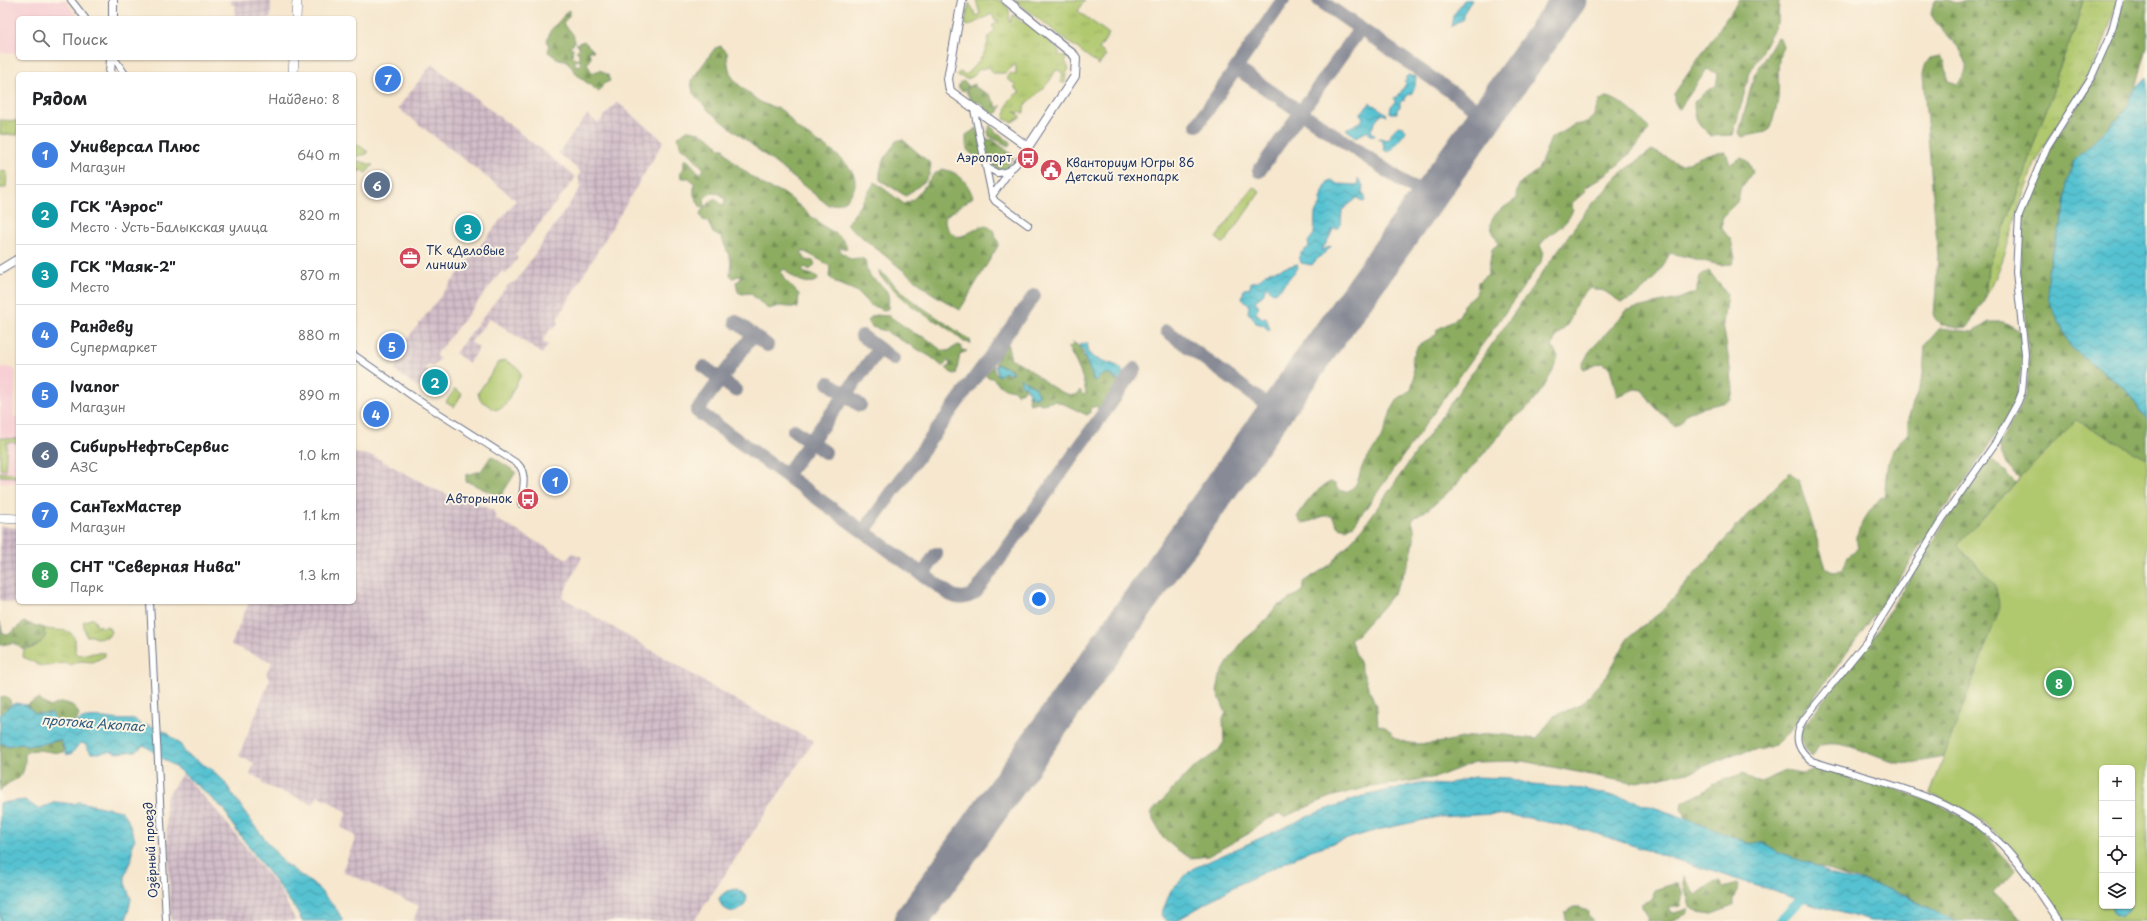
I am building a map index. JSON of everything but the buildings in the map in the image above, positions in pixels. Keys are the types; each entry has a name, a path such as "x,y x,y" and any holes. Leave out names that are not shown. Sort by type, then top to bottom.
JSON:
{"main road":[{"path":"296,16 297,0"},
{"path":"293,72 294,60"},
{"path":"0,518 16,519"}],"street":[{"path":"71,0 83,16"},
{"path":"113,16 114,0"},
{"path":"962,0 948,85 954,96 1028,147"},
{"path":"992,196 1008,172 1014,167 1028,147 1075,76 1076,58 1074,55 1006,0"},
{"path":"2059,921 2028,875 2002,845 1981,826 1957,811 1929,799 1895,786 1812,761 1805,755 1797,736 1797,729 1867,641 1943,518 1996,442 2018,402 2022,392 2025,354 2016,272 2019,215 2046,147 2092,76 2111,33 2120,0"},
{"path":"110,72 112,60"},
{"path":"114,60 124,72"},
{"path":"974,110 992,196 995,201 1028,224"},
{"path":"984,161 992,172 1002,174 1008,172"},
{"path":"0,270 16,260"},
{"path":"356,356 415,398 518,464 523,471 524,476 520,504"},
{"name":"Озёрный проезд","path":"150,604 154,716 166,921"}],"shaded area":[{"path":"0,0 65,0 77,16 16,16 16,54 0,53"},
{"path":"231,0 271,0 271,16 235,16 236,5 231,4"},
{"path":"432,64 576,177 515,255 518,258 506,274 502,271 436,355 440,359 433,367 429,364 425,368 430,373 418,388 395,370 398,363 392,358 516,200 398,108"},
{"path":"617,102 664,141 557,319 559,321 553,330 551,328 542,341 548,345 542,354 490,318 471,342 479,348 469,363 455,353 508,285 516,281 581,187 578,176 581,172 558,153 587,115 598,123"},
{"path":"0,367 13,368 16,372 14,417 16,417 16,483 0,482"},
{"path":"356,453 373,456 436,490 463,498 494,511 496,519 567,559 573,553 582,557 562,597 744,705 814,741 694,921 413,921 419,906 342,871 356,837 341,827 347,812 318,795 313,804 262,784 263,780 250,775 254,763 239,756 270,679 266,674 272,662 231,645 248,604 356,604"},
{"path":"0,526 16,528 16,604 0,600"},
{"path":"182,774 217,811 279,889 296,921 171,921 165,799"}],"green space":[{"path":"976,0 1000,0 1009,9 1010,23 1013,15 1015,15 1021,22 1024,21 1039,31 1059,51 1059,55 1067,57 1065,61 1069,69 1066,73 1065,83 1060,82 1063,76 1061,71 1056,70 1049,82 1024,107 1024,113 1014,112 1019,114 1021,117 1012,122 1004,119 1010,100 1020,92 1014,87 1016,85 1007,79 1010,73 1016,75 1016,64 1005,73 992,73 990,67 979,70 974,76 967,79 956,75 960,72 965,75 981,59 986,49 988,38 995,30 992,26 999,21 995,20 992,14 968,26 965,24 969,3 977,16 980,14"},
{"path":"1014,0 1085,0 1078,11 1109,34 1099,49 1106,55 1099,65"},
{"path":"1739,0 1779,0 1778,21 1750,72 1733,135 1711,136 1696,118 1694,102 1702,94 1716,86 1718,74 1707,69 1679,110 1674,101 1674,94"},
{"path":"1936,0 1949,0 1956,3 1966,0 2083,0 2075,29 2057,74 2054,91 2039,128 2015,200 1988,268 1985,298 1968,327 1958,328 1940,324 1934,317 1938,256 1923,75 1925,65 1930,58 1940,56 1945,63 1948,81 1957,84 1964,74 1966,65 1964,56 1931,14"},
{"path":"2083,0 2117,0 2104,42 2090,72 2079,92 2047,141 2036,162 2023,196 2001,265 1985,298 1988,268 2015,200 2039,128 2054,91 2057,74 2075,29"},
{"path":"2124,0 2147,0 2147,47 2136,88 2130,102 2115,123 2087,149 2067,183 2064,215 2047,271 2091,363 2122,385 2147,419 2147,459 2076,420 2020,479 2006,465 1999,445 2026,394 2028,377 2029,355 2020,271 2023,216 2050,148 2095,78 2114,34"},
{"path":"569,10 569,16 563,23 574,37 574,43 569,47 573,48 572,56 578,60 574,62 577,66 582,63 579,61 579,53 576,51 580,48 576,44 584,41 594,51 588,51 591,57 587,64 592,73 600,70 608,75 610,81 603,84 599,92 578,76 566,60 558,59 548,52 549,47 547,41 550,31"},
{"path":"1777,37 1780,38 1783,46 1778,65 1777,102 1770,128 1766,132 1742,137 1739,133 1754,76"},
{"path":"721,46 727,52 729,70 739,85 764,104 777,108 783,112 797,128 838,156 847,165 853,174 855,184 851,194 844,201 828,205 708,110 693,93 691,81 715,48"},
{"path":"963,81 968,86 963,91 958,86"},
{"path":"975,84 975,87 990,95 998,108 1001,105 999,112 993,115 979,102 972,103 966,91 969,86"},
{"path":"1606,97 1611,98 1623,105 1646,125 1649,129 1643,138 1620,163 1585,188 1586,191 1571,204 1573,209 1571,215 1563,225 1540,245 1543,252 1541,262 1354,525 1346,529 1338,527 1332,516 1320,517 1309,522 1301,523 1297,517 1311,497 1325,485 1330,482 1335,484 1338,490 1346,492 1354,487 1358,481 1363,465 1384,432 1393,406 1402,396 1411,390 1414,377 1412,358 1418,346 1437,334 1436,330 1449,323 1460,314 1463,305 1476,294 1478,282 1488,274 1492,249 1498,244 1492,230 1492,219 1499,211 1517,198 1516,195 1518,187 1524,180 1538,170 1551,138 1574,125 1586,123 1593,117 1600,100"},
{"path":"0,120 16,121 16,135 0,134"},
{"path":"990,125 998,134 1000,133 1004,139 1010,141 1010,145 1008,146 989,136 988,132"},
{"path":"977,128 983,155 979,158 967,149 966,144 966,135"},
{"path":"687,130 696,131 710,138 719,148 724,148 730,158 751,176 771,189 783,193 825,227 840,237 847,248 838,249 850,259 860,258 865,260 869,275 886,290 889,302 888,309 884,310 870,305 856,291 837,283 829,277 830,267 828,265 803,251 801,252 806,260 813,261 815,264 810,270 805,267 802,270 805,273 817,276 818,280 814,282 805,282 792,276 785,269 781,271 784,279 799,294 798,308 780,306 768,309 750,293 742,294 738,292 736,282 740,280 741,275 733,278 730,275 731,261 722,238 713,233 708,222 703,220 700,215 701,211 715,198 722,205 725,203 725,200 720,194 711,193 704,198 705,207 701,208 694,195 694,183 689,178 681,178 680,172 684,168 684,160 687,159 700,174 704,169 688,151 681,148 678,137"},
{"path":"986,139 993,140 1013,155 1013,158 1004,172 993,165 987,153 988,150 983,144"},
{"path":"903,140 931,164 929,175 925,181 906,196 880,180 882,164 896,141"},
{"path":"356,143 368,152 367,154 356,157"},
{"path":"1652,150 1681,165 1708,154 1726,152 1730,164 1741,158 1748,161 1753,172 1741,188 1737,202 1722,217 1722,229 1731,240 1735,258 1732,264 1720,265 1670,253 1662,268 1650,283 1636,296 1629,300 1621,302 1604,291 1590,288 1575,305 1571,319 1558,335 1552,346 1558,356 1553,371 1541,391 1526,409 1505,427 1500,435 1449,491 1414,518 1412,522 1414,539 1412,549 1401,580 1383,606 1357,635 1350,639 1377,709 1378,726 1382,725 1388,729 1399,740 1424,744 1491,734 1537,739 1554,716 1580,705 1608,674 1628,638 1661,612 1747,515 1790,472 1799,481 1825,565 1828,570 1834,572 1843,569 1848,556 1858,548 1858,534 1863,521 1881,497 1884,498 1890,455 1900,441 1908,434 1908,418 1923,376 1925,345 1940,328 1973,332 1989,322 2004,322 2022,332 2023,359 2015,404 1965,482 1938,515 1935,526 1878,610 1789,732 1777,744 1763,749 1737,753 1693,771 1631,783 1523,761 1475,762 1437,777 1365,788 1330,797 1284,817 1280,814 1268,819 1248,834 1208,856 1191,858 1176,849 1163,838 1150,814 1190,771 1218,751 1224,742 1223,719 1226,713 1217,692 1220,676 1231,657 1244,640 1261,626 1275,608 1304,590 1303,582 1330,565 1363,528 1585,212 1620,174"},
{"path":"360,161 373,165 366,173 362,170 356,172 356,162"},
{"path":"942,169 953,172 962,178 973,197 945,217 945,224 948,229 957,237 965,235 986,225 993,230 999,244 960,310 930,292 847,225 875,182 904,204 916,197 931,177"},
{"path":"0,171 7,172 6,188 0,188"},
{"path":"1253,187 1260,192 1224,244 1216,238"},
{"path":"879,270 910,299 970,340 971,343 964,342 941,323 931,319 909,304 880,276"},
{"path":"1709,271 1727,294 1723,323 1733,388 1731,400 1688,413 1679,424 1675,426 1655,407 1642,390 1635,389 1617,396 1610,368 1602,363 1583,369 1582,365 1589,352 1627,310 1678,299 1696,292 1700,276"},
{"path":"872,316 889,316 914,333 926,338 941,350 948,351 958,345 961,346 962,350 967,351 960,354 956,375 946,368 950,365 948,360 943,367 931,357 885,331 872,327 868,321"},
{"path":"1007,342 1011,359 1027,368 1051,386 1068,394 1077,395 1080,390 1083,395 1086,394 1080,371 1068,348 1072,346 1073,342 1081,348 1093,381 1106,373 1120,383 1126,383 1096,422 1093,419 1098,410 1097,406 1090,408 1090,413 1087,415 1055,401 1042,404 1037,402 1030,404 1028,394 1037,398 1039,395 1032,384 1020,381 1026,389 1017,394 1014,390 1003,388 992,378 987,377 986,375 994,365 993,369 997,375 1006,372 1011,374 1012,369 995,364"},
{"path":"505,360 519,369 521,375 504,407 495,410 480,400 478,393 498,363"},
{"path":"455,389 462,394 454,407 446,402"},
{"path":"2076,420 2147,459 2147,921 2064,921 2028,869 2008,845 1984,823 1965,810 1930,794 2000,608 1995,584 1957,545"},
{"path":"0,438 16,439 16,443 7,442 5,470 0,469"},
{"path":"491,456 516,472 500,497 466,481 466,475 481,471"},
{"path":"1990,457 2016,483 1957,545 1995,584 2000,608 1944,757 1914,763 1898,763 1848,746 1828,744 1818,746 1812,757 1803,746 1800,731 1858,654 1870,642 1946,520"},
{"path":"0,472 16,474 16,477 0,476"},
{"path":"93,618 98,627 101,625 102,628 106,626 109,628 111,632 108,637 95,638 93,636 86,636 83,622"},
{"path":"0,622 3,634 8,635 24,622 44,628 45,637 39,644 27,649 13,643 0,645"},
{"path":"44,628 66,631 74,636 75,652 78,655 105,653 105,656 93,662 80,661 71,665 64,663 48,666 41,666 23,657 24,649 33,648 45,637"},
{"path":"6,696 10,700 11,705 0,715 0,698"},
{"path":"38,699 50,707 59,703 70,704 79,714 77,720 71,725 56,721 49,713 36,714 26,705"},
{"path":"61,741 64,752 59,753 39,750 29,751 25,754 25,764 21,775 0,791 0,743 35,743"},
{"path":"1819,767 1880,784 1926,800 1947,808 1965,818 1994,844 2015,871 1993,893 2011,908 2022,921 1953,921 1903,894 1715,832 1686,818 1682,808 1683,802 1704,792 1712,784 1744,773 1750,779 1760,782 1786,771 1804,773"},
{"path":"1684,877 1696,895 1711,884 1719,881 1723,888 1738,884 1739,886 1733,899 1733,906 1712,914 1696,912 1690,907 1684,885"},
{"path":"1673,884 1679,884 1683,894 1680,906 1669,908 1671,912 1674,913 1688,909 1688,913 1673,921 1647,921 1649,918 1642,907 1642,904 1653,899 1654,890"},
{"path":"1574,907 1580,907 1589,912 1589,916 1593,921 1566,921 1565,913"}],"water":[{"path":"1464,0 1472,0 1463,14 1463,20 1457,22 1451,27 1453,16"},
{"path":"1408,75 1416,77 1415,86 1411,95 1408,94 1404,101 1402,100 1400,107 1397,109 1397,113 1390,113 1391,106 1395,102 1394,98 1400,94 1406,84 1404,82 1407,80 1405,78"},
{"path":"2147,77 2147,419 2122,385 2071,348 2048,298 2047,271 2064,215 2067,183 2074,161 2119,117 2129,104 2129,99 2136,88"},
{"path":"1370,103 1386,113 1387,116 1382,114 1378,117 1371,130 1375,136 1370,135 1368,131 1356,137 1346,129 1361,122 1363,118 1360,114"},
{"path":"1398,126 1403,127 1406,131 1392,150 1388,152 1384,150 1383,141 1377,139 1380,138 1387,140 1391,137 1391,133"},
{"path":"1358,179 1363,185 1362,194 1365,195 1365,201 1363,202 1356,197 1356,199 1342,210 1341,225 1337,229 1332,229 1332,232 1321,251 1331,246 1330,248 1312,265 1301,263 1299,256 1309,247 1308,242 1314,234 1315,213 1321,204 1320,199 1328,181 1332,180 1337,184 1358,185"},
{"path":"1297,264 1298,268 1277,292 1274,293 1266,286 1263,295 1255,301 1259,306 1256,313 1262,318 1266,317 1270,329 1269,331 1263,325 1256,323 1252,316 1248,313 1249,305 1242,298 1244,289 1250,288 1251,282 1258,281 1266,273"},
{"path":"1083,343 1088,344 1087,350 1091,355 1121,369 1123,374 1121,382 1106,373 1094,381 1084,351 1079,345"},
{"path":"998,365 1010,369 1013,373 1005,372 998,376 995,366"},
{"path":"1020,378 1036,388 1038,397 1035,398 1030,396 1026,386 1022,386"},
{"path":"16,703 26,705 36,714 52,713 56,721 71,725 85,718 123,720 135,719 142,726 148,725 166,732 180,744 186,754 211,769 223,780 253,824 284,863 317,887 337,910 343,921 302,921 295,908 231,823 225,810 179,770 144,745 136,751 91,753 85,744 80,743 72,753 67,755 61,741 58,740 38,745 26,745 21,743 7,746 0,743 0,715 11,705"},
{"path":"1474,777 1509,778 1532,785 1583,789 1635,801 1685,818 1750,844 1761,842 1780,854 1812,864 1829,874 1891,889 1955,921 1871,921 1822,907 1588,831 1529,818 1495,814 1438,817 1377,830 1311,850 1237,885 1176,921 1166,921 1161,915 1171,890 1192,869 1316,813 1360,797 1419,783 1443,785"},
{"path":"25,800 38,809 56,802 73,804 79,802 121,811 127,818 135,839 132,845 132,858 125,875 125,883 131,899 126,921 0,921 0,803"},
{"path":"737,889 747,896 746,903 739,910 729,911 721,905 719,899 724,893"},
{"path":"2113,909 2128,909 2121,917 2115,914"}],"waterway":[{"name":"протока Акопас","path":"1780,921 1799,901 1810,893"}],"taxiway":[{"path":"1197,125 1283,0"},
{"path":"1319,0 1486,116"},
{"path":"1259,171 1360,29"},
{"path":"1236,68 1427,198"},
{"path":"864,531 1034,296"},
{"path":"736,322 767,345"},
{"path":"1167,331 1275,411"},
{"path":"753,335 697,411 951,595 961,598 970,596 976,592 1135,369"},
{"path":"862,336 893,359"},
{"path":"786,475 879,349"},
{"path":"704,367 735,390"},
{"path":"829,383 860,405"},
{"path":"794,430 825,452"},
{"path":"923,575 936,554"}],"runway":[{"path":"911,921 1569,0"}],"place":[{"name":"СанТехМастер","path":"388,79"},
{"name":"Аэропорт","path":"1028,158"},
{"name":"Кванториум Югры 86 Детский технопарк","path":"1051,170"},
{"name":"СибирьНефтьСервис","path":"377,185"},
{"name":"ГСК \"Маяк-2\"","path":"468,228"},
{"name":"ТК «Деловые линии»","path":"410,258"},
{"name":"Ivanor","path":"392,346"},
{"name":"ГСК \"Аэрос\"","path":"435,382"},
{"name":"Рандеву","path":"376,414"},
{"name":"Универсал Плюс","path":"555,481"},
{"name":"Авторынок","path":"528,499"},
{"name":"СНТ \"Северная Нива\"","path":"2059,683"}]}
